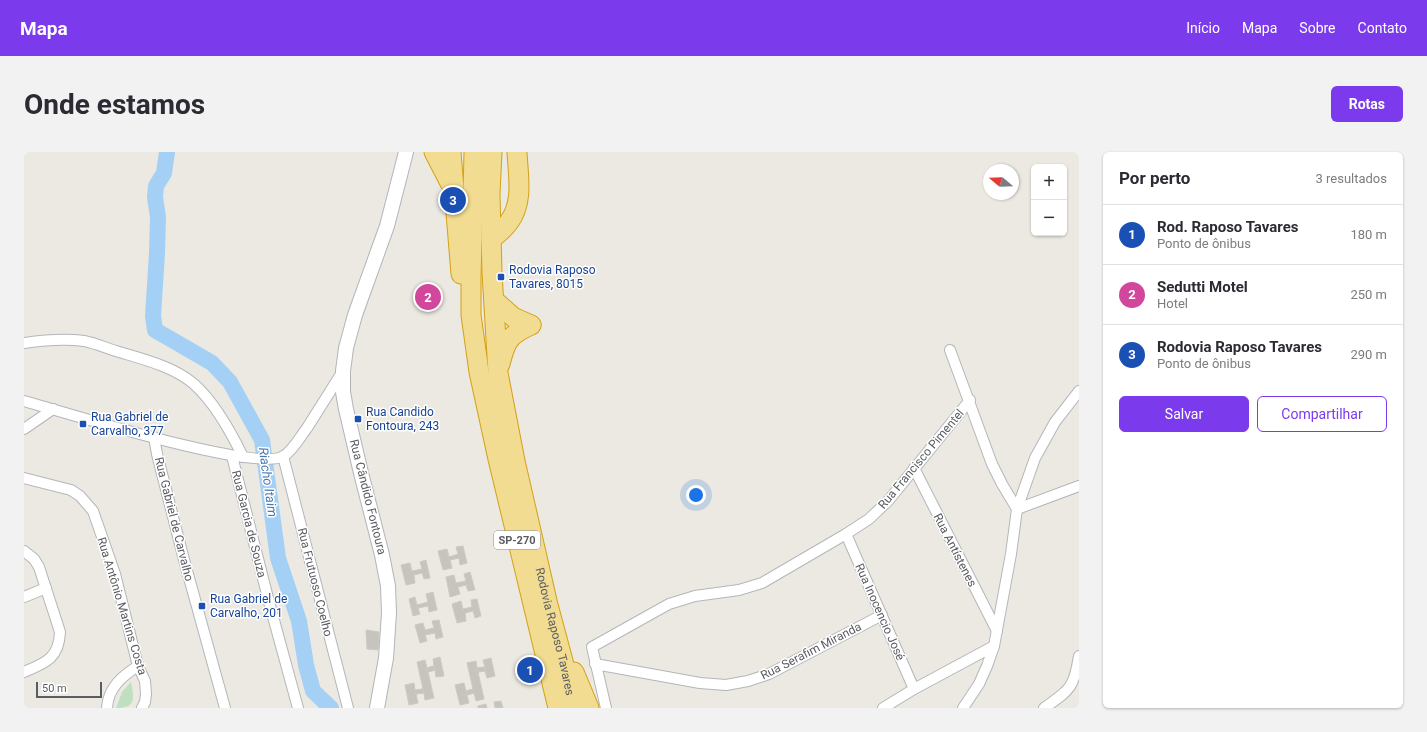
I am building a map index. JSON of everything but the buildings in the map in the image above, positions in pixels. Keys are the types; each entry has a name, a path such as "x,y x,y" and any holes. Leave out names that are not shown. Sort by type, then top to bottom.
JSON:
{"highway":[{"path":"434,152 453,188"},
{"path":"451,152 462,285 471,315"},
{"name":"Rodovia Raposo Tavares","path":"474,152 471,315 481,386 558,708"},
{"name":"Rodovia Raposo Tavares","path":"492,152 490,194 491,239 498,373 520,484 573,708"},
{"path":"491,239 509,222 517,206 519,181 516,152"},
{"path":"494,300 513,317 531,325 514,334 508,341 504,349 498,373"},
{"path":"563,661 573,670 589,708"}],"main road":[{"name":"Rua Cândido Fontoura","path":"376,708 386,658 389,613 388,586 382,555 346,409 343,371 355,315 387,226 406,152"}],"street":[{"path":"24,343 39,340 60,339 86,342 156,364 175,372 192,383 203,393 224,422 243,457"},
{"path":"950,350 970,400 992,464 1017,509"},
{"path":"24,401 207,451 257,459 279,458 295,445 343,371"},
{"path":"963,708 979,684 994,646 1017,509 1035,458 1055,422 1079,391"},
{"name":"Rua Francisco Pimentel","path":"595,664 592,648 669,604 695,596 739,590 762,583 869,519 888,501 970,400"},
{"path":"24,430 53,409"},
{"name":"Rua Gabriel de Carvalho","path":"154,437 181,549 225,708"},
{"name":"Rua Garcia de Souza","path":"232,456 298,708"},
{"name":"Rua Frutuoso Coelho","path":"279,458 348,708"},
{"name":"Rua Antístenes","path":"914,468 997,632"},
{"name":"Rua Antônio Martins Costa","path":"24,478 71,490 80,496 93,511 115,574 138,666 145,681 146,694 142,708"},
{"path":"1017,509 1079,486"},
{"name":"Rua Inocencio José","path":"846,534 914,689"},
{"path":"24,551 34,559 39,568 60,632 60,642 56,652 49,660 42,665 24,672"},
{"path":"24,597 46,588"},
{"name":"Rua Serafim Miranda","path":"595,664 700,683 726,685 748,681 769,674 882,615"},
{"path":"883,708 914,689 994,646"},
{"path":"1044,708 1064,695 1071,688 1076,676 1079,656"},
{"path":"595,664 606,708"},
{"path":"107,708 109,695 113,687 119,680 138,666"}],"green space":[{"path":"131,682 133,697 131,704 123,708 116,708 122,692"}],"waterway":[{"name":"Riacho Itaim","path":"167,152 164,173 156,186 155,197 158,217 153,316 155,330 212,363 230,382 262,440 278,558 299,621 306,665 313,691 331,708"}],"place":[{"name":"Rodovia Raposo Tavares","path":"453,200"},
{"name":"Rodovia Raposo Tavares, 8015","path":"501,277"},
{"name":"Sedutti Motel","path":"428,297"},
{"name":"Rua Candido Fontoura, 243","path":"358,419"},
{"name":"Rua Gabriel de Carvalho, 377","path":"83,424"},
{"name":"Rua Gabriel de Carvalho, 201","path":"202,606"},
{"name":"Rod. Raposo Tavares","path":"530,670"}]}
